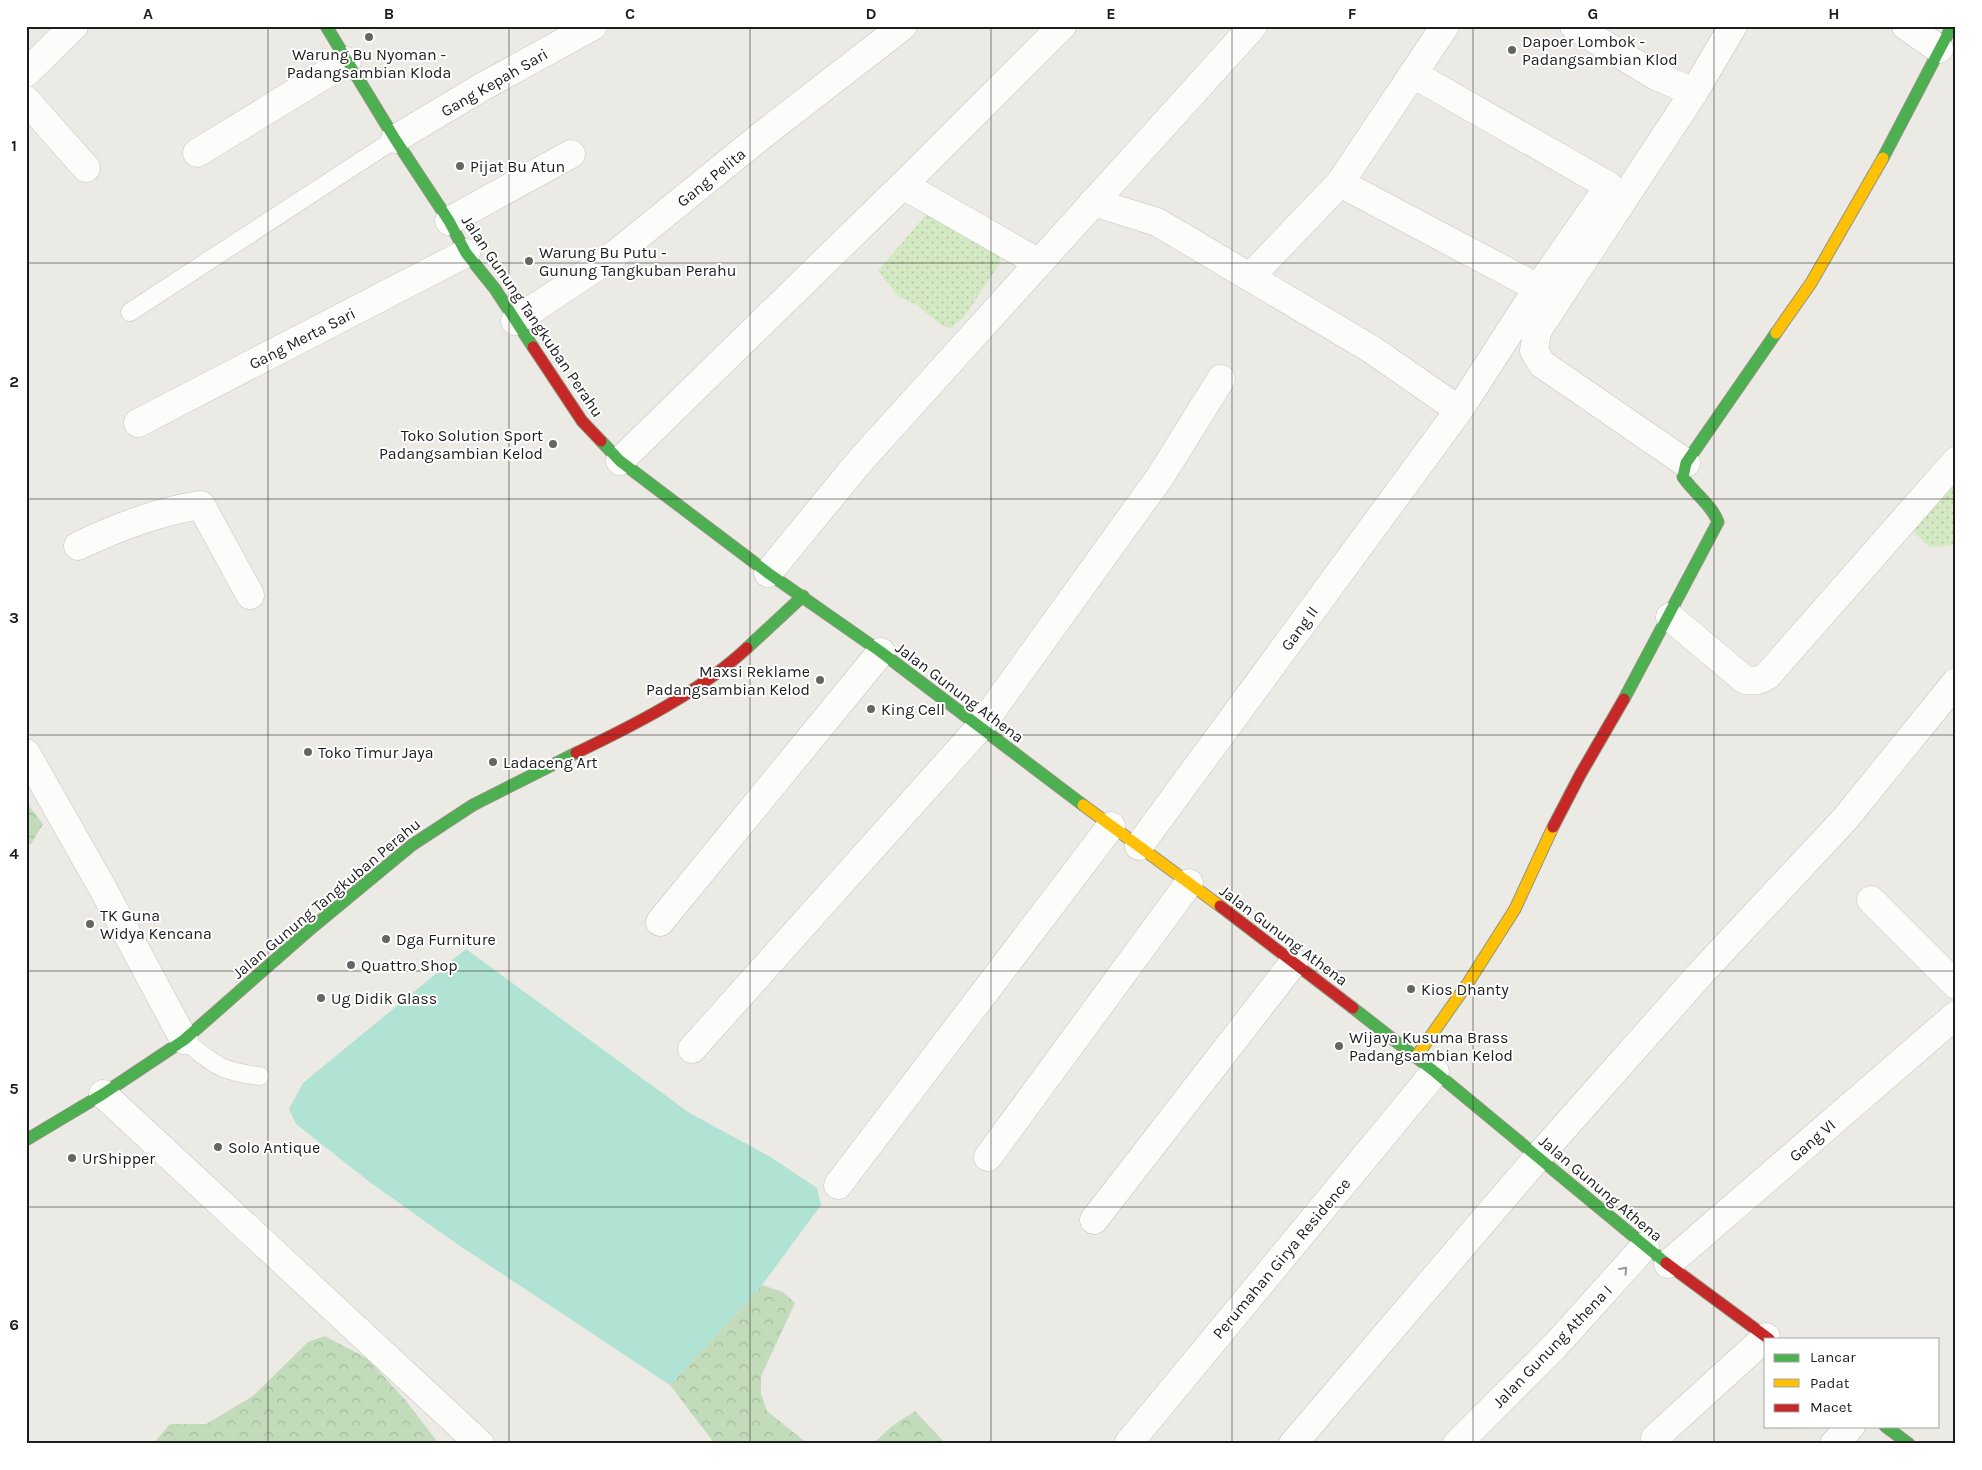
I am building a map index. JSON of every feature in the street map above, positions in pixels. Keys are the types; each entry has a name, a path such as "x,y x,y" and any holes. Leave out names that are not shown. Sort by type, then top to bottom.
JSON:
{"street":[{"path":"26,73 74,26"},
{"name":"Jalan Gunung Tangkuban Perahu","path":"326,26 395,139 449,221 466,253 495,289 582,420 620,461 768,573"},
{"name":"Gang Kepah Sari","path":"395,139 482,87 593,26"},
{"name":"Gang Pelita","path":"515,321 613,256 761,136 903,26"},
{"path":"620,461 903,185 1062,26"},
{"path":"768,573 860,461 1253,26"},
{"path":"1250,277 1340,183 1445,26"},
{"path":"1574,26 1656,76 1694,92"},
{"path":"1686,463 1542,364 1534,351 1537,331 1694,92 1733,26"},
{"path":"1425,1064 1468,983 1515,909 1546,841 1580,775 1670,617 1718,522 1715,514 1692,490 1683,477 1686,463 1811,283 1883,158 1945,38 1906,26"},
{"path":"197,153 347,61"},
{"name":"Gang II","path":"1139,846 1459,410 1538,288 1609,186 1413,74"},
{"path":"26,100 86,168"},
{"path":"449,221 571,154"},
{"path":"1340,183 1538,288"},
{"path":"903,185 1039,262"},
{"path":"1093,202 1157,222 1371,348 1459,410"},
{"name":"Gang Merta Sari","path":"138,423 466,253"},
{"path":"692,1049 980,727 1160,477 1221,379"},
{"path":"1670,617 1745,680 1762,680 1956,461"},
{"path":"78,546 102,534 150,518 201,505 250,595"},
{"name":"Jalan Gunung Athena","path":"768,573 881,652 1294,962 1425,1064 1645,1246 1767,1338"},
{"name":"Jalan Gunung Tangkuban Perahu","path":"26,1140 103,1094 184,1040 308,931 412,845 473,805 595,744 680,698 735,659 803,596"},
{"path":"660,922 881,652"},
{"path":"1292,1444 1538,1157 1700,973 1845,819 1956,682"},
{"path":"26,753 102,887 184,1040"},
{"path":"838,1185 1111,826"},
{"path":"988,1156 1188,883"},
{"path":"1871,900 1956,984"},
{"path":"1094,1220 1294,962"},
{"name":"Gang VI","path":"1668,1264 1956,1015"},
{"name":"Perumahan Girya Residence","path":"1128,1444 1425,1064"},
{"path":"103,1094 480,1444"},
{"name":"Jalan Gunung Athena I","path":"1457,1444 1555,1346 1645,1246"},
{"path":"1655,1438 1764,1341"},
{"path":"1834,1444 1849,1428"},
{"path":"1887,1428 1909,1444"}],"lane":[{"path":"130,312 395,139"},
{"path":"184,1040 211,1062 236,1073 260,1076"}],"green space":[{"path":"929,211 998,253 1001,261 965,316 951,328 943,326 915,304 899,297 878,271"},
{"path":"1956,471 1956,545 1930,547 1908,527"},
{"path":"26,802 43,824 31,844 26,847"},
{"path":"466,949 688,1112 772,1158 817,1188 821,1205 762,1285 670,1385 457,1244 371,1183 296,1124 289,1109 303,1083"},
{"path":"762,1285 783,1292 795,1303 761,1376 761,1394 767,1411 808,1444 715,1444 670,1385"},
{"path":"325,1336 368,1359 406,1401 439,1444 153,1444 170,1424 206,1424 253,1396 308,1342"},
{"path":"915,1411 946,1444 873,1444 892,1426"}],"traffic: fast":[{"path":"326,26 395,139 449,221 466,253 495,289 533,347"},
{"path":"1883,158 1952,26"},
{"path":"1624,699 1718,522 1707,504 1683,477 1686,463 1776,333"},
{"path":"601,441 620,461 768,573 881,652 1083,805"},
{"path":"747,648 803,596"},
{"path":"26,1140 103,1094 184,1040 308,931 412,845 473,805 576,753"},
{"path":"1353,1008 1435,1072 1666,1263"},
{"path":"1888,1428 1909,1444"}],"traffic: slow":[{"path":"1776,333 1811,283 1883,158"},
{"path":"1083,805 1220,906"},
{"path":"1416,1057 1468,983 1515,909 1553,827"}],"traffic: jam":[{"path":"533,347 582,421 601,441"},
{"path":"576,753 621,731 688,693 729,664 747,648"},
{"path":"1553,827 1580,775 1624,699"},
{"path":"1220,906 1353,1008"},
{"path":"1666,1263 1768,1338"}],"place":[{"name":"Warung Bu Nyoman - Padangsambian Kloda","path":"369,37"},
{"name":"Dapoer Lombok - Padangsambian Klod","path":"1512,50"},
{"name":"Pijat Bu Atun","path":"460,166"},
{"name":"Warung Bu Putu - Gunung Tangkuban Perahu","path":"529,261"},
{"name":"Toko Solution Sport Padangsambian Kelod","path":"553,444"},
{"name":"Maxsi Reklame Padangsambian Kelod","path":"820,680"},
{"name":"King Cell","path":"871,709"},
{"name":"Toko Timur Jaya","path":"308,752"},
{"name":"Ladaceng Art","path":"493,762"},
{"name":"TK Guna Widya Kencana","path":"90,924"},
{"name":"Dga Furniture","path":"386,939"},
{"name":"Quattro Shop","path":"351,965"},
{"name":"Kios Dhanty","path":"1411,989"},
{"name":"Ug Didik Glass","path":"321,998"},
{"name":"Wijaya Kusuma Brass Padangsambian Kelod","path":"1339,1046"},
{"name":"Solo Antique","path":"218,1147"},
{"name":"UrShipper","path":"72,1158"}]}
